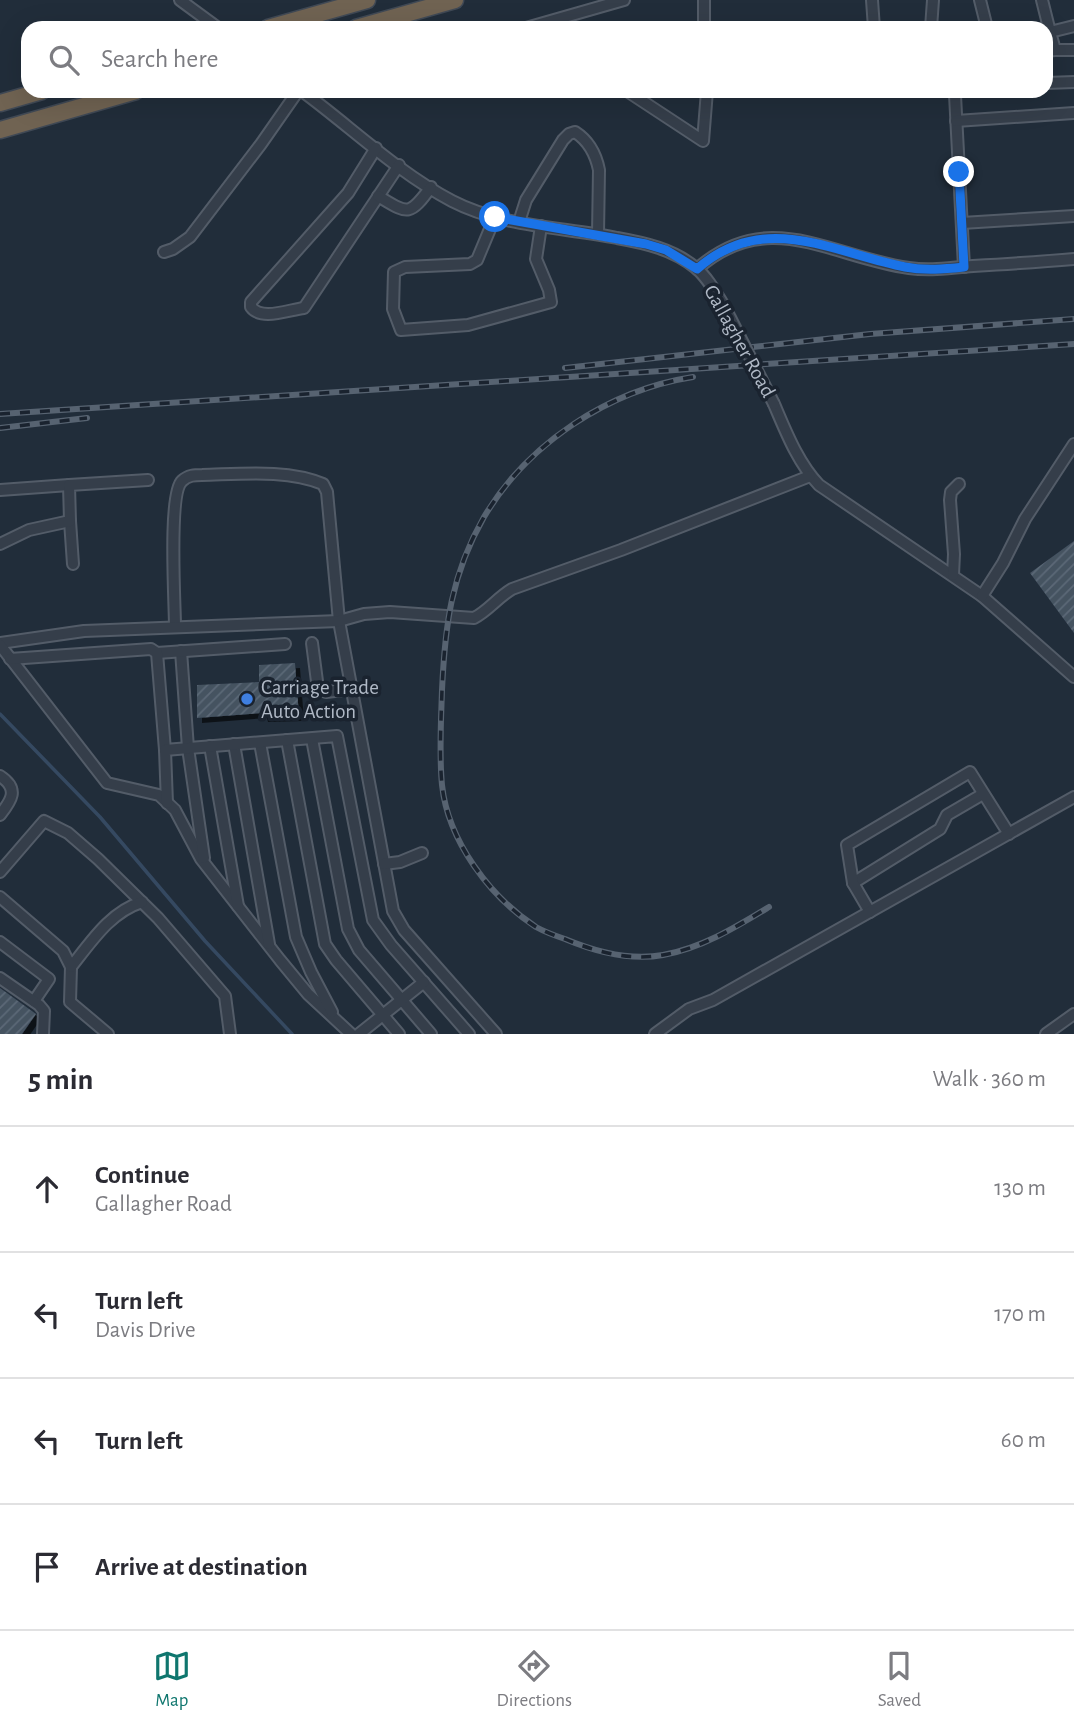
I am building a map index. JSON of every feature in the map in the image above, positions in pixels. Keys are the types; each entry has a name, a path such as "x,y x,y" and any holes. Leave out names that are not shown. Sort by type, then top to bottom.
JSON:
{"highway":[{"path":"293,21 367,0"},
{"path":"381,21 455,0"},
{"path":"0,103 21,97"},
{"path":"0,130 112,98"}],"street":[{"path":"182,0 209,21"},
{"path":"564,21 624,0"},
{"path":"704,0 704,21"},
{"path":"873,0 874,21"},
{"path":"932,21 933,0"},
{"path":"980,0 985,21"},
{"path":"1042,0 1047,21"},
{"path":"1053,31 1074,26"},
{"path":"1053,50 1074,50"},
{"path":"1053,83 1074,82"},
{"path":"164,253 190,237 300,98"},
{"name":"Gallagher Road","path":"313,98 399,165 453,201 495,217 598,234 666,250 697,269 724,306 810,476 819,485 982,596 1074,677"},
{"path":"638,98 703,141 706,98"},
{"path":"957,98 964,267"},
{"path":"956,121 1074,113"},
{"path":"519,222 526,200 563,140 575,132 582,136 595,154 599,170 598,234"},
{"path":"376,148 348,193 251,302 255,312 263,314 304,308 399,165"},
{"path":"378,196 403,211 410,211 431,187"},
{"path":"962,223 1074,216"},
{"path":"495,217 477,260 470,264 405,267 394,272 393,309 401,330 468,325 551,302 536,259 541,226"},
{"path":"697,269 715,253 740,242 771,237 802,241 908,268 1074,259"},
{"path":"982,596 1003,563 1036,500 1074,444"},
{"path":"175,627 174,531 177,488 183,480 202,475 291,476 323,484 327,492 339,621 393,911 397,921 496,1034"},
{"path":"351,1034 308,994 269,947 205,864 175,810 159,795 107,783 0,644 84,631 339,621 365,614 390,612 474,618 497,597 512,589 621,550 810,476"},
{"path":"0,490 148,480"},
{"path":"953,575 950,500 951,492 959,484"},
{"path":"69,485 73,564"},
{"path":"0,544 29,530 70,521"},
{"path":"312,643 318,689 326,692 352,689"},
{"path":"10,659 151,649 157,653 285,644"},
{"path":"181,651 188,748 205,864"},
{"path":"157,653 167,803"},
{"path":"165,750 337,736 373,920 391,945 470,1034"},
{"path":"312,739 348,929 359,950 432,1034"},
{"path":"287,740 325,944 335,960 399,1034"},
{"path":"260,743 296,937 335,1018"},
{"path":"234,744 269,947"},
{"path":"211,746 238,907"},
{"path":"870,912 853,883 847,845 970,772 1009,834"},
{"path":"0,776 12,790 12,800 0,815"},
{"path":"853,883 940,830 947,815 984,794"},
{"path":"655,1034 689,1009 713,1000 1074,797"},
{"path":"0,872 44,821 68,833 142,902 225,996 230,1034"},
{"path":"384,864 400,862 422,853"},
{"path":"0,897 63,951 71,967 70,1002 108,1034"},
{"path":"71,967 110,919 130,905 142,902"},
{"path":"0,942 49,979 34,1001"},
{"path":"0,978 44,1011 43,1034"},
{"path":"359,1034 424,982"},
{"path":"1046,1034 1074,1014"}],"building":[{"path":"1074,541 1074,633 1030,573"},
{"name":"Carriage Trade Auto Action","path":"295,663 299,716 263,717 262,713 197,718 197,685 259,682 259,665"},
{"path":"0,988 36,1014 22,1034 0,1034"}],"waterway":[{"path":"0,714 100,817 205,941 292,1034"}],"railway":[{"path":"565,368 870,334 1074,319"},
{"path":"0,414 1074,344"},
{"path":"693,377 631,394 573,424 523,466 502,490 484,517 464,559 448,622 442,690 442,785 453,827 474,866 519,915 550,934 601,951 651,957 677,952 705,942 769,907"},
{"path":"0,428 87,418"}],"place":[{"name":"Carriage Trade Auto Action","path":"247,699"}],"route":[{"path":"495,217 646,244 666,250 697,269 715,253 740,242 771,237 802,241 908,268 964,267 959,172"}]}
